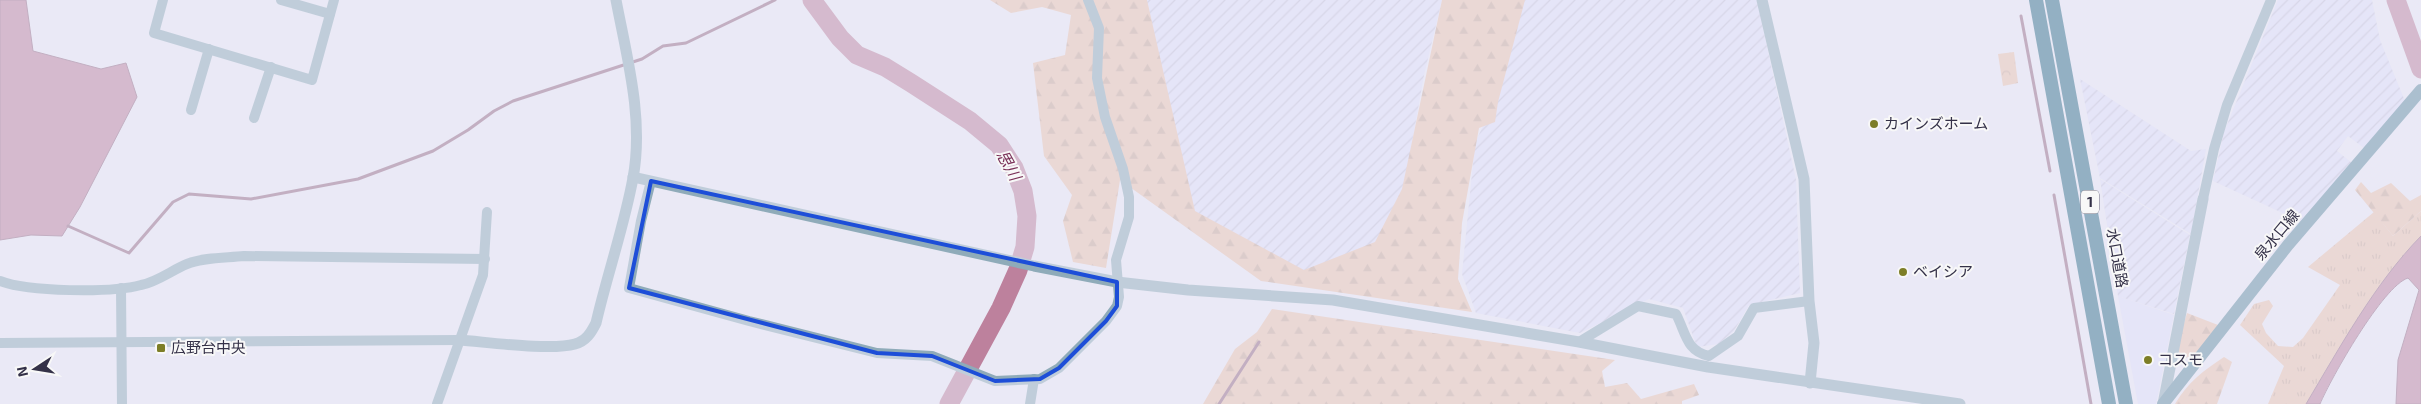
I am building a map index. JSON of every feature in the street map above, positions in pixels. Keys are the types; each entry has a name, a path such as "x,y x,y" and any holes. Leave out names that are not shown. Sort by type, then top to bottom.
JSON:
{"highway":[{"name":"1","path":"2036,0 2109,404"},
{"name":"水口道路","path":"2052,0 2126,404"}],"main road":[{"name":"泉水口線","path":"2163,404 2214,342 2288,245 2421,90"}],"street":[{"path":"163,0 154,33 312,80 334,0"},
{"path":"281,0 330,14"},
{"path":"0,343 459,340 554,346 576,344 589,336 596,323 633,177 636,130 634,92 616,0"},
{"path":"651,181 641,222 629,288 877,353 932,356 949,361 982,378 995,381 1040,379 1060,368 1106,321 1116,306 1118,297 1116,260 1129,217 1129,197 1122,169 1104,117 1097,78 1100,28 1088,0"},
{"path":"1762,0 1804,179 1814,343 1810,383"},
{"path":"2163,404 2214,149 2227,105 2271,0"},
{"path":"191,110 209,49"},
{"path":"254,118 271,67"},
{"path":"633,177 1000,259 1116,282 1188,290 1333,300 1579,342 1709,361 1810,383 1891,392 1960,404"},
{"path":"437,404 483,275 487,212"},
{"path":"0,281 18,287 98,290 144,285 186,265 214,258 485,259"},
{"path":"121,288 122,404"},
{"path":"1709,361 1738,336 1754,308 1810,302"},
{"path":"1579,342 1638,306 1676,314 1690,346 1709,361"},
{"path":"1030,404 1034,379"}],"highlighted area":[{"path":"651,181 1117,282 1117,306 1106,321 1059,368 1040,379 995,381 932,356 877,353 629,288"}],"shaded area":[{"path":"0,0 26,0 33,51 101,69 126,63 137,97 80,207 62,236 31,235 0,240"},
{"path":"1145,0 1442,0 1424,75 1403,194 1376,245 1304,273 1193,212"},
{"path":"1524,0 1757,0 1796,180 1800,293 1749,305 1734,331 1719,344 1697,347 1683,308 1649,299 1580,333 1476,313 1462,274 1475,143 1502,85"},
{"path":"2278,0 2372,0 2380,40 2405,101 2364,148 2348,136 2337,151 2352,163 2300,221 2213,181 2224,132"},
{"path":"2080,79 2191,151 2206,149 2191,234 2100,178"},
{"path":"2100,179 2190,235 2174,314 2118,296"},
{"path":"2421,236 2421,404 2396,404 2398,360 2419,290 2408,278 2397,285 2385,297 2372,315 2346,355 2320,404 2306,404 2373,295 2404,254"},
{"name":"コスモ","path":"2118,296 2174,315 2156,404 2138,404"}],"green space":[{"path":"990,0 1147,0 1195,211 1304,270 1375,242 1402,189 1442,0 1525,0 1498,102 1495,122 1479,128 1462,223 1458,279 1472,312 1261,281 1120,180 1106,268 1073,262 1063,221 1072,195 1044,156 1033,63 1065,55 1071,15 1042,7 1011,13"},
{"path":"2014,52 2018,83 2003,86 1998,54"},
{"path":"2361,182 2371,193 2391,183 2410,201 2421,195 2421,211 2393,236 2355,190"},
{"path":"2421,211 2421,236 2404,254 2373,295 2306,404 2268,404 2284,366 2240,325 2254,304 2269,300 2273,306 2262,324 2266,333 2278,346 2293,347 2303,338 2340,285 2308,267 2374,212 2393,236"},
{"path":"1272,309 1615,360 1602,371 1605,387 1627,383 1641,399 1694,384 1699,395 1682,401 1682,404 1203,404 1235,349 1257,332"},
{"path":"2187,313 2218,325 2200,350 2186,358 2176,350"},
{"path":"2224,357 2232,362 2217,404 2175,404 2196,377"}],"waterway":[{"path":"68,226 129,253 173,202 189,194 251,199 358,179 433,151 468,130 494,111 513,101 642,59 663,46 686,43 775,0"},
{"name":"思川","path":"812,0 840,38 857,55 885,67 911,83 970,121 999,145 1014,168 1023,191 1027,216 1025,247 1018,270 1001,308 949,404"},
{"path":"2396,0 2421,69"},
{"path":"2021,16 2050,171"},
{"path":"2054,195 2091,404"},
{"path":"1219,404 1259,342"}],"place":[{"name":"カインズホーム","path":"1874,124"},
{"name":"ベイシア","path":"1903,272"},
{"name":"広野台中央","path":"161,348"},
{"name":"コスモ","path":"2148,360"}]}
